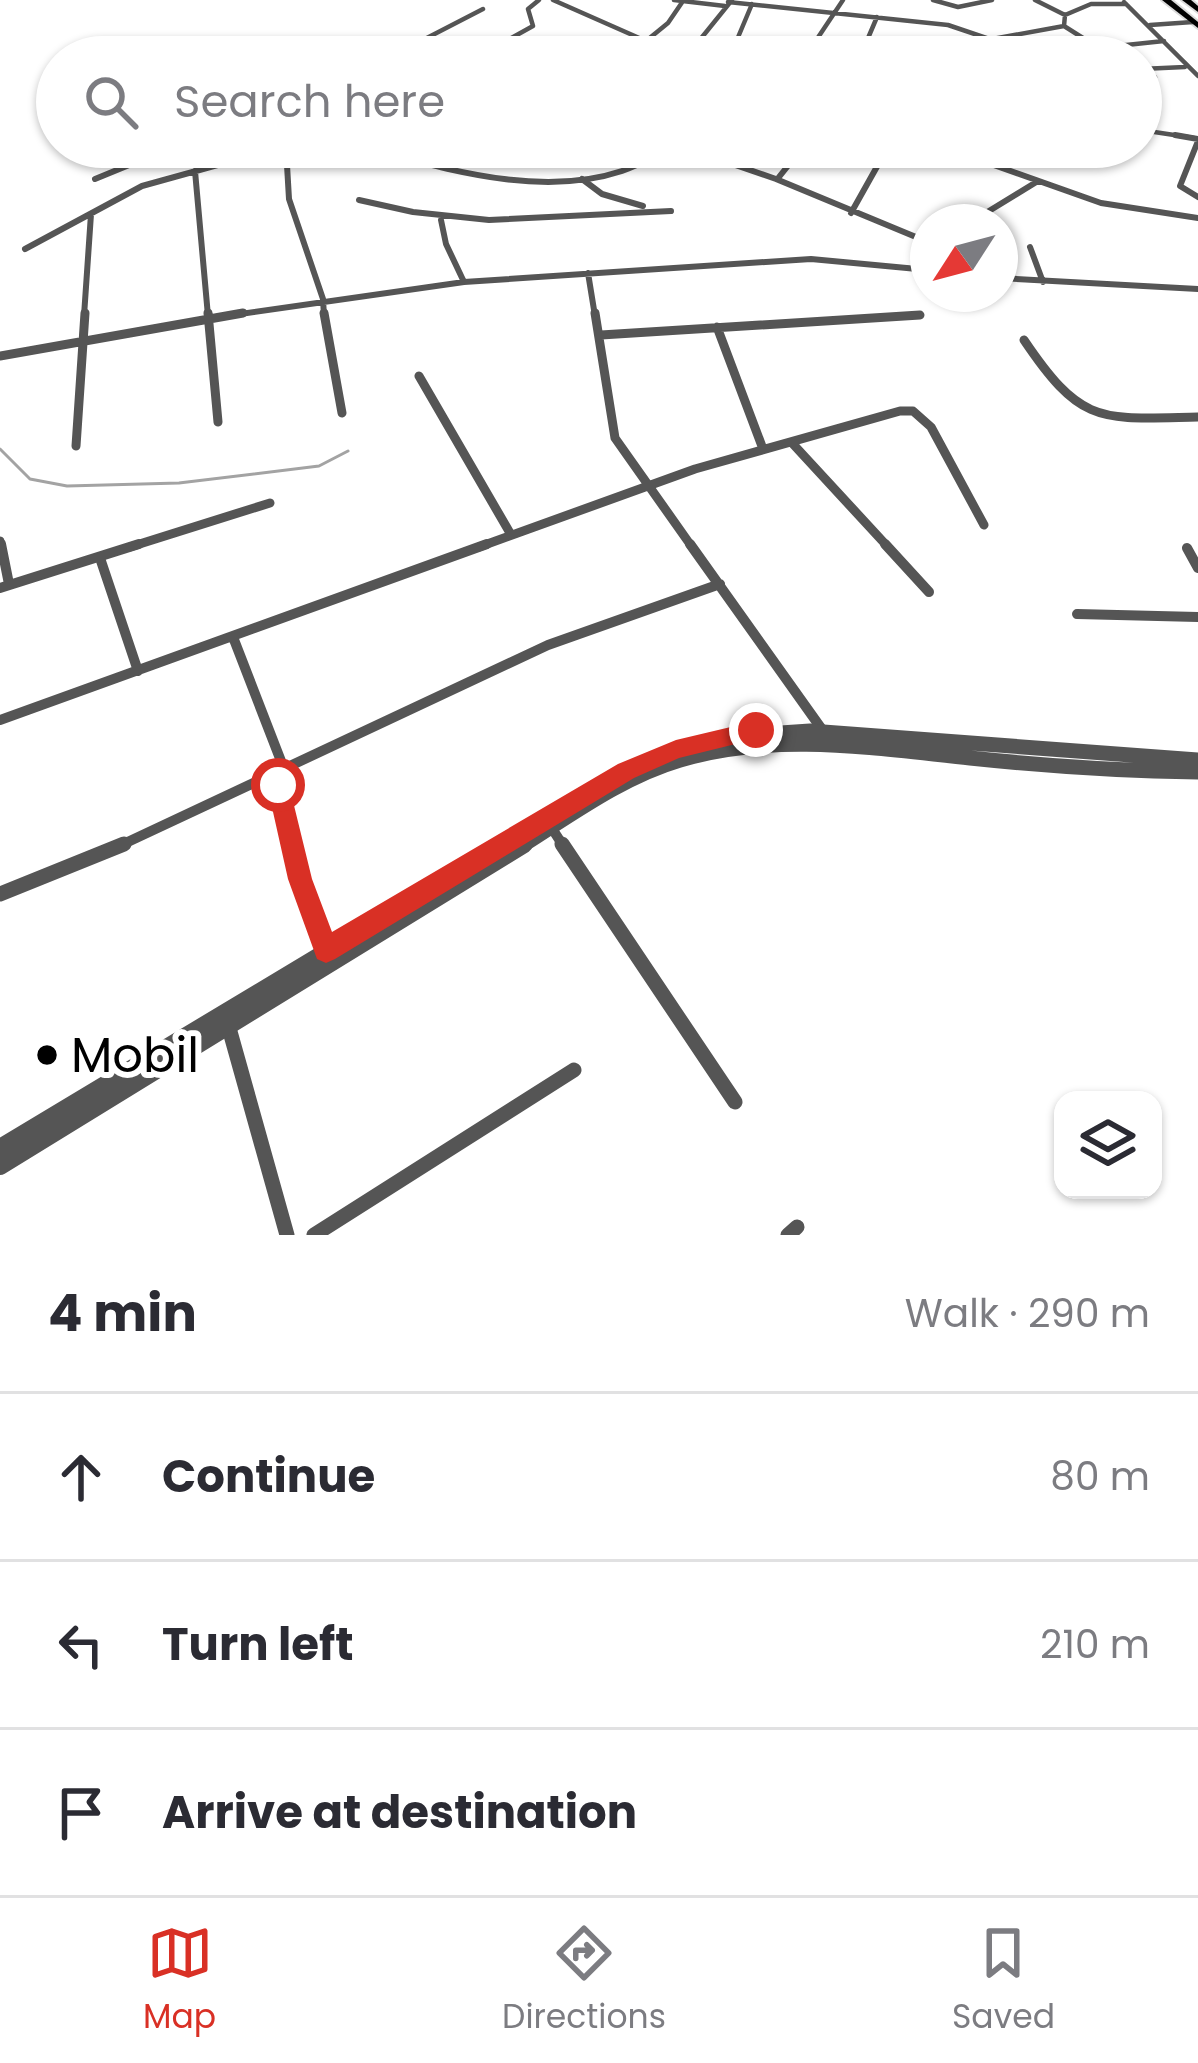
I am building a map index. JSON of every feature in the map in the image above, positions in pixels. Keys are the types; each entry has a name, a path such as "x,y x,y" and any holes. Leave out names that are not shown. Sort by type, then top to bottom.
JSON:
{"main road":[{"path":"1166,0 1196,24"},
{"path":"1186,0 1198,10"}],"street":[{"path":"514,36 532,26 528,7 539,0"},
{"path":"553,0 635,36"},
{"path":"652,36 668,23 678,0 948,25 990,36"},
{"path":"818,36 843,0"},
{"path":"933,0 958,8 992,0"},
{"path":"1035,0 1066,15"},
{"path":"1073,0 1087,5"},
{"path":"1066,15 1087,5 1124,2 1160,36"},
{"path":"702,36 728,3"},
{"path":"739,36 752,4"},
{"path":"431,36 483,9"},
{"path":"1064,26 1066,15"},
{"path":"869,36 877,17"},
{"path":"1150,25 1196,24"},
{"path":"1000,36 1064,26 1079,36"},
{"path":"1162,39 1198,76"},
{"path":"1162,69 1186,67"},
{"path":"1162,134 1198,140 1180,186 1198,196"},
{"path":"95,179 121,168"},
{"path":"158,168 170,177"},
{"path":"26,249 123,194 202,168"},
{"path":"286,168 289,199 323,299 326,340 342,413"},
{"path":"459,168 582,179 629,168"},
{"path":"751,168 910,235"},
{"path":"779,177 786,168"},
{"path":"851,213 876,168"},
{"path":"1002,168 1153,214 1198,218"},
{"path":"194,170 218,422"},
{"path":"582,179 602,194 671,211"},
{"path":"1000,204 1038,181"},
{"path":"359,200 441,220 582,218 645,207"},
{"path":"76,446 91,214"},
{"path":"441,220 446,244 464,282"},
{"path":"1030,247 1043,282"},
{"path":"0,356 323,299 464,282 811,259 910,269"},
{"path":"588,274 615,438 821,728"},
{"path":"1018,279 1147,283 1198,290"},
{"path":"601,335 920,315"},
{"path":"717,327 763,449"},
{"path":"1024,340 1046,375 1081,411 1102,417 1198,417"},
{"path":"419,376 510,533"},
{"path":"0,720 510,533 763,449 913,411 931,427 984,525"},
{"path":"793,444 929,592"},
{"path":"0,541 4,586 270,503"},
{"path":"1187,548 1198,568"},
{"path":"100,558 138,671"},
{"path":"0,894 79,865 286,774 551,644 720,584"},
{"path":"1077,614 1198,617"},
{"path":"233,637 286,774 277,795 326,950"},
{"path":"0,1148 652,759 708,740 756,730 821,728 1089,757 1198,760"},
{"path":"0,1166 659,766 759,741 824,741 1094,771 1198,772"},
{"path":"553,830 735,1102"},
{"path":"229,1028 287,1235"},
{"path":"314,1235 574,1070"}],"waterway":[{"path":"0,449 30,479 67,486 179,483 319,466 348,451"}],"place":[{"name":"Mobil","path":"47,1055"}],"route":[{"path":"278,785 300,879 326,950 626,771 676,749 756,730"}]}
